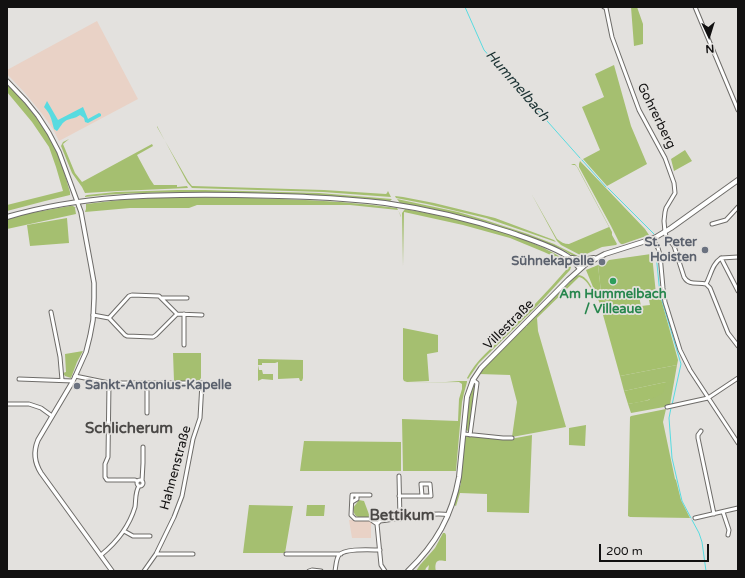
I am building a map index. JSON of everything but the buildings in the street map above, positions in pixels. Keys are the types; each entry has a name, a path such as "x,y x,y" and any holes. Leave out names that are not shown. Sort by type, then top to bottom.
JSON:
{"main road":[{"name":"Villestraße","path":"408,571 432,545 448,515 458,483 468,397 473,380 483,365 580,269 605,254 652,239 665,232 738,180"},
{"path":"7,217 41,208 129,196 194,195 301,197 375,202 420,209 482,223 559,251 569,257 580,269"},
{"path":"569,257 581,260 597,258"}],"street":[{"name":"Gohrerberg","path":"606,7 612,37 639,110 665,158 675,187 674,195 665,212 665,232"},
{"path":"695,7 738,110"},
{"path":"7,81 31,107 49,133 59,152 81,216 93,278 93,315 87,347 73,381 36,443 35,455 37,465 41,473 112,571"},
{"path":"712,224 726,220 738,207"},
{"path":"665,232 666,236 674,246 684,277 692,284 706,284 712,291 728,332 738,346"},
{"path":"652,239 658,248 660,255 664,297 678,345 685,361 738,443"},
{"path":"706,284 717,261 721,258 738,257"},
{"path":"721,258 732,282 738,291"},
{"path":"109,318 130,296 157,295 162,298 177,314"},
{"path":"162,298 187,298"},
{"path":"51,312 60,357 62,380"},
{"path":"93,315 109,318 127,336 152,337 156,335 177,314 202,315"},
{"path":"184,314 184,345"},
{"path":"75,376 109,383 147,383 147,413"},
{"path":"667,407 708,398 738,378"},
{"path":"18,379 73,381"},
{"path":"470,435 477,383 473,380"},
{"path":"109,383 108,457 105,464 105,477 107,480 142,481"},
{"name":"Hahnenstraße","path":"144,571 156,554 174,517 182,496 192,439 200,418 202,383 147,383"},
{"path":"7,404 29,404 41,408 52,416"},
{"path":"701,431 698,438 714,514"},
{"path":"464,434 512,438"},
{"path":"101,555 124,531 134,511 137,489 142,485 143,447"},
{"path":"399,476 400,518"},
{"path":"138,481 137,484 139,486"},
{"path":"399,496 422,496 431,496 430,484 421,484 422,496"},
{"path":"370,495 352,495 351,515 355,519 371,519 377,524 381,565 385,571"},
{"path":"695,518 738,508"},
{"path":"723,512 729,530 728,536"},
{"path":"377,524 380,521 400,518 440,514 448,515"},
{"path":"124,531 133,536 150,536"},
{"path":"286,554 341,554 351,551 380,550"},
{"path":"156,554 193,554"},
{"path":"335,571 338,558 341,554"},
{"path":"310,571 322,571"}],"shaded area":[{"path":"97,21 138,99 59,141 43,115 7,74 7,70"},
{"path":"349,520 371,520 373,524 371,524 371,538 352,538"}],"green space":[{"path":"631,7 637,7 643,24 643,44 634,46"},
{"path":"614,65 631,126 647,164 607,186 583,159 600,150 582,107 604,97 595,74"},
{"path":"7,84 32,112 48,134 60,160 70,195 7,211 7,205 63,191 49,147 32,122 7,92"},
{"path":"69,139 63,144 75,173 82,182 152,144 153,146 137,155 154,185 177,185 177,187 187,186 188,188 85,193 72,173 61,146 63,142"},
{"path":"165,141 192,186 324,190 386,194 388,191 391,197 323,192 192,188 187,182"},
{"path":"685,150 692,161 674,171 671,159"},
{"path":"580,161 649,235 623,244 619,242 579,167"},
{"path":"575,164 578,168 612,232 617,244 602,247 582,256 561,245 557,241 531,193 557,239 563,243 569,244 609,227 577,167 575,165 571,165"},
{"path":"178,190 319,193 392,199 390,201 346,197 260,193 183,192 134,193 85,197 87,195 116,192"},
{"path":"395,196 434,203 495,218 556,242 486,218 396,198"},
{"path":"181,197 316,200 397,208 398,210 350,205 197,205 189,208 130,208 85,212 86,204 129,199"},
{"path":"397,199 458,212 485,220 554,244 580,258 541,241 476,219 400,203"},
{"path":"70,206 76,208 76,214 7,229 7,219 25,214"},
{"path":"405,209 458,220 511,235 544,248 562,258 571,267 570,270 538,305 479,363 468,379 467,378 471,371 480,360 552,286 566,270 566,266 557,258 510,238 463,225 404,212 403,266 402,213"},
{"path":"67,218 69,243 30,246 27,225"},
{"path":"651,254 656,294 602,301 598,265 605,264 609,260"},
{"path":"598,265 602,301 639,296 641,306 650,305 648,295 660,295 678,360 677,365 620,376 600,304 586,270"},
{"path":"579,275 586,279 593,289 597,301 588,283 579,277 537,318 538,331 566,427 512,437 517,402 510,375 479,374 484,367 576,276"},
{"path":"403,328 438,335 438,352 427,354 429,381 407,382 403,379"},
{"path":"83,351 71,378 65,376 63,373 66,372 65,354"},
{"path":"173,353 201,353 201,378 199,381 174,381"},
{"path":"258,359 303,360 302,381 300,381 299,378 278,379 278,362 262,363 262,365 258,365"},
{"path":"258,365 259,370 262,370 263,374 273,374 273,380 262,379 258,381"},
{"path":"677,365 670,405 631,413 628,404 649,400 666,382 624,391 620,376"},
{"path":"459,381 467,382 462,402 456,471 403,471 402,419 458,421 459,399 462,389 462,384 459,382 404,383"},
{"path":"666,382 663,393 646,400 628,404 624,391"},
{"path":"474,383 476,384 470,431 468,431 466,430 468,406"},
{"path":"666,409 663,422 675,479 681,500 690,518 630,517 628,514 630,417"},
{"path":"586,425 585,446 569,445 569,428"},
{"path":"532,435 529,513 487,512 487,494 460,493 456,506 454,505 461,483 465,437 505,440"},
{"path":"304,441 401,442 401,471 300,471"},
{"path":"359,500 364,501 370,517 356,516 353,508"},
{"path":"249,505 293,506 285,553 243,553"},
{"path":"307,505 325,505 324,516 306,516"},
{"path":"443,533 446,535 446,561 436,563 436,571 428,571 429,565 425,571 416,571 435,548"}],"water":[{"path":"47,101 58,120 83,107 88,119 99,113 101,116 88,123 85,122 84,118 80,115 65,121 57,131 54,129 48,112 44,107"}],"waterway":[{"name":"Hummelbach","path":"465,7 484,50 580,158"},
{"name":"Hummelbach","path":"582,160 606,187"},
{"name":"Hummelbach","path":"608,188 654,234"},
{"name":"Hummelbach","path":"656,254 660,294 681,364 672,405"},
{"name":"Hummelbach","path":"671,408 669,418 672,458 682,501 691,518"},
{"name":"Hummelbach","path":"692,520 702,542 706,571"}],"place":[{"name":"St. Peter Hoisten","path":"705,250"},
{"name":"Sühnekapelle","path":"602,262"},
{"name":"Am Hummelbach / Villeaue","path":"613,281"},
{"name":"Sankt-Antonius-Kapelle","path":"77,386"}],"district":[{"name":"Schlicherum","path":"129,429"},
{"name":"Bettikum","path":"402,516"}]}
